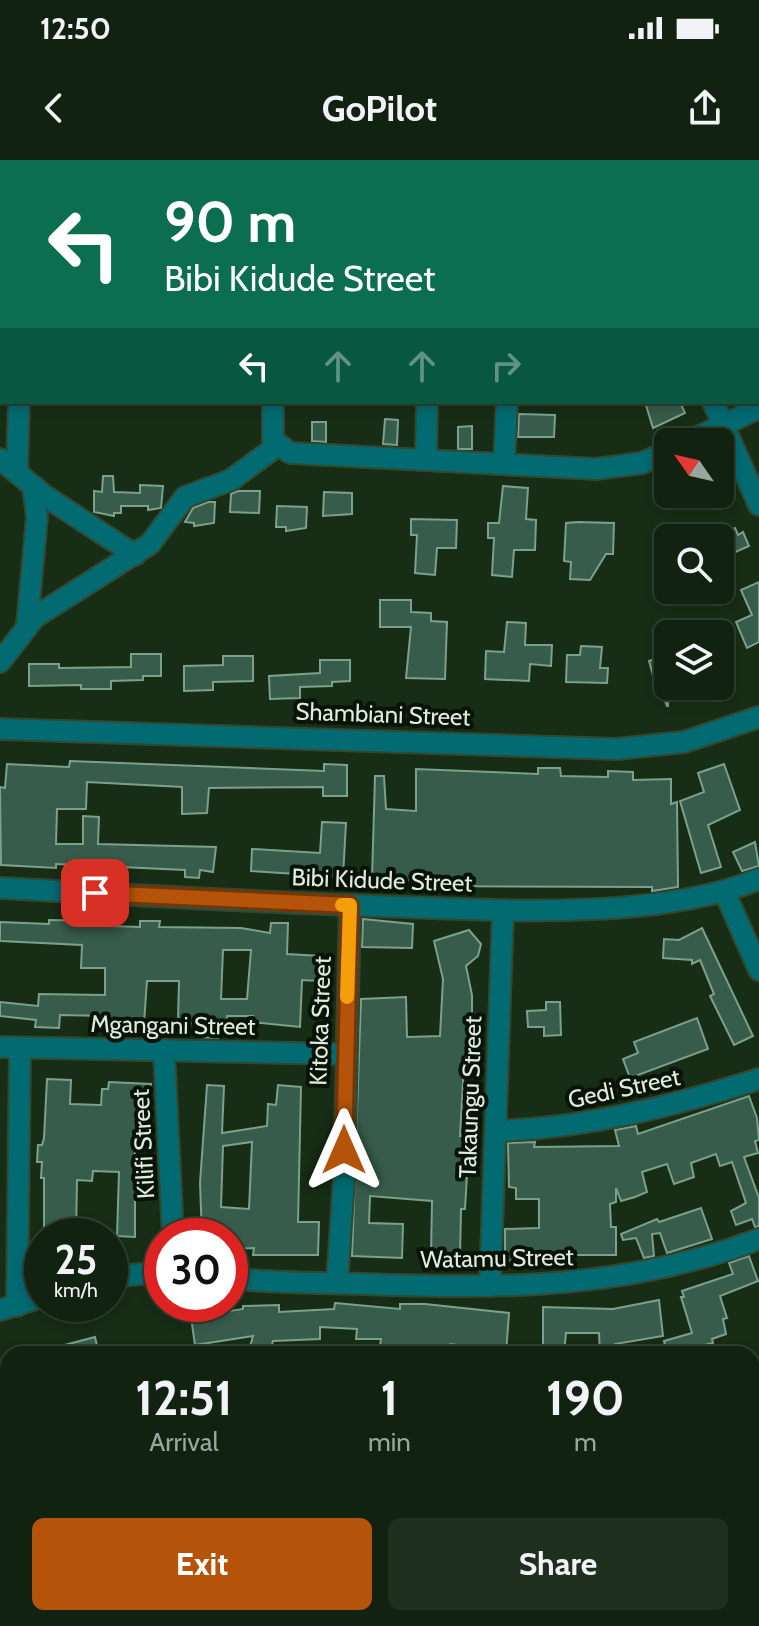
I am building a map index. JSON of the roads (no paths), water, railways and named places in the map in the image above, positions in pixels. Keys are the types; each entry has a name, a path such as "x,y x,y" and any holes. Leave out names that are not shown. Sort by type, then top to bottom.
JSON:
{"street":[{"path":"17,472 19,404"},
{"path":"273,404 271,431 277,446 290,453 596,469 642,463 654,457"},
{"path":"426,460 427,404"},
{"path":"504,464 507,404"},
{"path":"714,404 759,505"},
{"path":"715,428 759,408"},
{"path":"0,662 27,625 150,544 185,497 231,480 277,446"},
{"path":"0,459 33,486 135,555"},
{"path":"27,625 37,517 33,486"},
{"name":"Shambiani Street","path":"0,729 617,749 684,742 759,717"},
{"name":"Bibi Kidude Street","path":"0,888 503,910 656,904 725,893 759,879"},
{"path":"725,893 759,970"},
{"name":"Kitoka Street","path":"337,1283 344,1179 350,905"},
{"name":"Takaungu Street","path":"490,1286 503,910"},
{"path":"8,1308 10,1047"},
{"name":"Mgangani Street","path":"10,1047 345,1054"},
{"name":"Kilifi Street","path":"164,1050 172,1218"},
{"name":"Gedi Street","path":"497,1131 550,1130 593,1123 685,1102 759,1079"},
{"name":"Watamu Street","path":"248,1279 490,1286 573,1284 642,1273 759,1239"}]}
